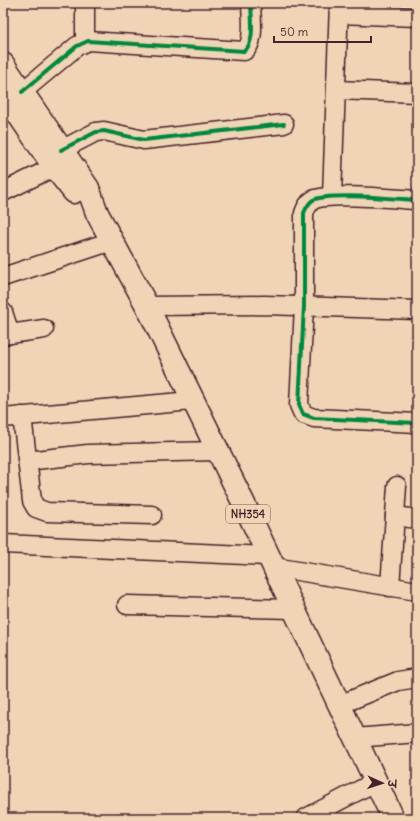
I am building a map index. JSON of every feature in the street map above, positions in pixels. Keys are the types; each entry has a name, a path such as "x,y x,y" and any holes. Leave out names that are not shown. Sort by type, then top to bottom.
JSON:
{"highway":[{"name":"NH354","path":"3,64 12,92 57,159 88,188 97,213 147,306 294,610 392,818"}],"street":[{"path":"85,3 85,42"},
{"path":"12,92 77,46 85,42 96,41 244,51 248,49 251,39 251,3"},
{"path":"332,196 339,8 417,17"},
{"path":"336,90 417,93"},
{"path":"3,192 57,159 89,135 100,132 144,140 284,124"},
{"path":"417,200 332,196 312,200 304,213 304,306 300,405 303,414 314,418 417,423"},
{"path":"3,277 112,241"},
{"path":"147,306 304,306 417,310"},
{"path":"3,312 6,334 44,329"},
{"path":"3,418 192,401"},
{"path":"22,416 32,501 36,508 41,510 152,515"},
{"path":"27,461 88,454 217,451"},
{"path":"390,587 397,486"},
{"path":"395,516 417,519"},
{"path":"3,544 271,562 390,587 417,591"},
{"path":"127,605 294,610"},
{"path":"339,705 398,681 417,678"},
{"path":"355,738 417,733"},
{"path":"306,818 375,782"}],"cycle path":[{"path":"22,92 77,46 88,41 244,51 248,47 251,36 251,3"},
{"path":"61,150 96,132 104,131 144,140 284,124"},
{"path":"417,200 333,196 313,200 307,206 304,213 304,306 299,405 303,414 314,418 417,423"}]}
